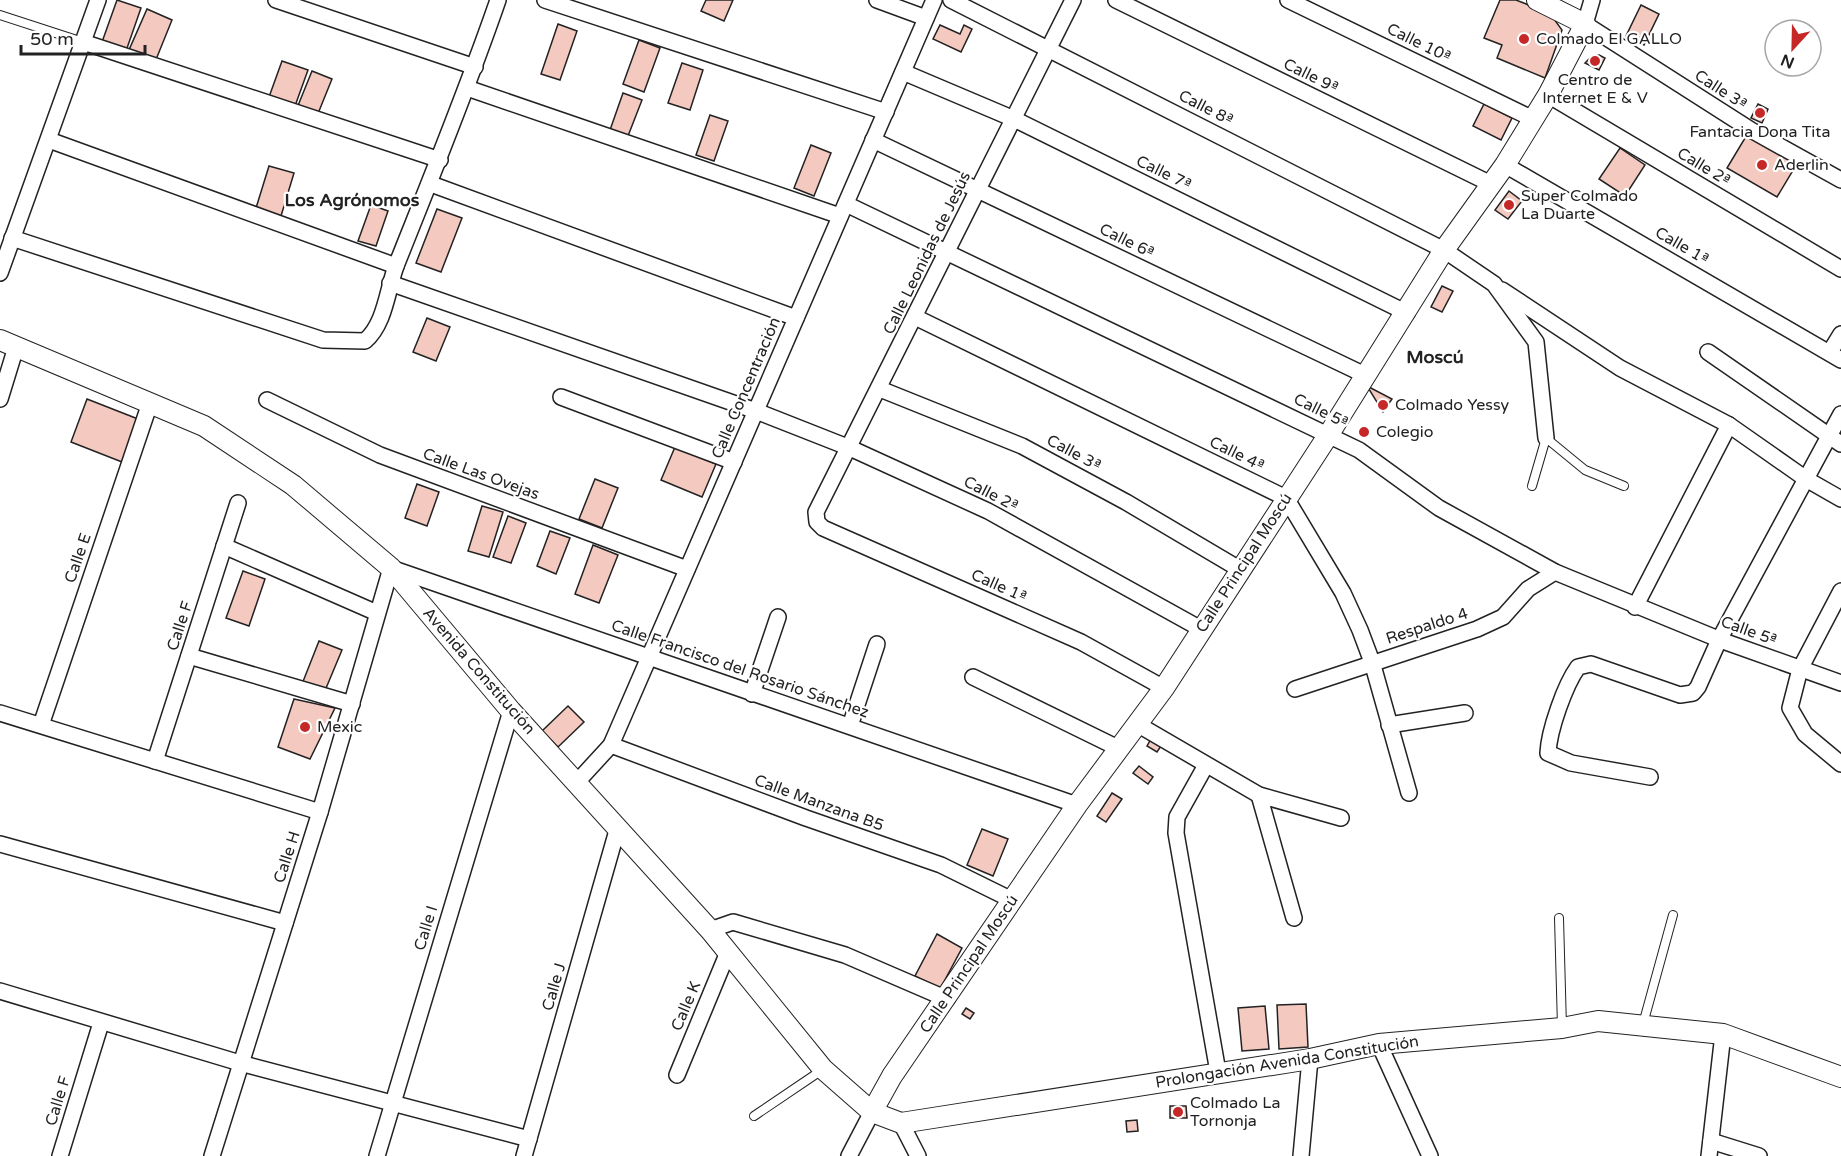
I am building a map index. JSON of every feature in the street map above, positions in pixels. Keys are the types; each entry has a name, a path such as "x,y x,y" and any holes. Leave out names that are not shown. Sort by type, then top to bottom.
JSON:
{"street":[{"path":"0,273 98,0"},
{"path":"276,0 475,67"},
{"path":"12,238 323,339 365,341 376,332 390,283 431,184 498,0"},
{"path":"545,0 885,112"},
{"path":"877,0 926,18"},
{"name":"Calle Concentración","path":"578,781 611,745 934,0"},
{"name":"Calle 8ª","path":"951,0 1444,250 1620,368 1729,425 1806,479 1841,500"},
{"name":"Calle Leonidas de Jesús","path":"817,522 816,512 1073,0"},
{"name":"Calle 9ª","path":"1116,0 1491,184"},
{"name":"Calle 10ª","path":"1288,0 1533,119"},
{"path":"1537,0 1585,24"},
{"name":"Calle Principal Moscú","path":"872,1112 892,1076 947,999 1077,805 1164,688 1407,313 1444,250 1505,165 1548,95 1585,24 1592,0"},
{"name":"Calle 3ª","path":"1585,24 1751,130 1841,180"},
{"path":"83,42 440,160"},
{"name":"Calle 7ª","path":"903,72 1014,119 1407,313"},
{"name":"Calle 5ª","path":"467,88 843,210 948,251 1329,434 1359,450 1439,508 1555,572 1719,640 1841,683"},
{"name":"Calle 2ª","path":"1548,95 1841,269"},
{"path":"49,140 396,267"},
{"name":"Calle 6ª","path":"873,140 1365,375"},
{"name":"Calle 1ª","path":"1505,165 1835,356"},
{"path":"431,184 796,318"},
{"name":"Calle 2ª","path":"390,283 756,411 850,447 988,511 1201,629"},
{"path":"1494,284 1536,342 1546,438"},
{"name":"Calle 4ª","path":"915,317 1286,498"},
{"path":"1835,356 1841,334"},
{"path":"0,399 8,343"},
{"name":"Avenida Constitución","path":"8,343 204,426 293,485 391,568 511,711 578,781 710,930 823,1069 872,1112"},
{"path":"1708,352 1835,440"},
{"name":"Calle 3ª","path":"880,388 1022,446 1126,502 1241,570"},
{"path":"561,397 734,462"},
{"name":"Calle Las Ovejas","path":"267,400 380,455 687,569"},
{"name":"Calle E","path":"41,725 150,403"},
{"path":"1650,777 1571,763 1548,753 1549,740 1571,677 1578,667 1591,664 1680,695 1693,693 1806,479 1835,440 1841,414"},
{"path":"1635,607 1729,425"},
{"path":"1286,498 1343,593 1372,662 1409,793"},
{"name":"Calle F","path":"155,760 238,503"},
{"name":"Calle 1ª","path":"817,522 823,528 1081,642 1164,688"},
{"path":"224,546 377,613"},
{"name":"Calle H","path":"212,1156 320,812 391,568"},
{"name":"Calle Francisco del Rosario Sánchez","path":"391,568 1077,805"},
{"name":"Respaldo 4","path":"1295,689 1477,629 1503,617 1528,589 1555,572"},
{"path":"1841,591 1800,669 1790,708 1805,734 1841,764"},
{"path":"752,694 778,617"},
{"path":"850,726 877,644"},
{"path":"189,656 352,704"},
{"path":"973,677 1120,748"},
{"name":"Calle I","path":"376,1156 511,711"},
{"path":"0,713 320,812"},
{"path":"1389,725 1466,713"},
{"path":"1137,724 1259,795 1341,818"},
{"name":"Calle Manzana B5","path":"611,745 700,780 940,865 1012,900"},
{"path":"1206,765 1177,817 1176,833 1218,1072"},
{"path":"1259,795 1294,918"},
{"name":"Calle J","path":"524,1156 618,827"},
{"path":"0,844 285,922"},
{"path":"710,930 733,922 845,955 947,999"},
{"name":"Calle K","path":"676,1075 728,952"},
{"path":"0,991 240,1064 529,1139"},
{"name":"Prolongación Avenida Constitución","path":"872,1112 902,1123 1310,1059 1379,1044 1562,1028 1598,1021 1723,1034 1841,1077"},
{"name":"Calle F","path":"60,1156 101,1023"},
{"path":"1723,1034 1710,1148 1759,1156"},
{"path":"1379,1044 1430,1156"},
{"path":"1301,1156 1310,1059"},
{"path":"849,1156 872,1112"},
{"path":"902,1123 918,1156"}],"lane":[{"path":"0,15 83,42"},
{"path":"1532,486 1546,438 1585,471 1624,486"},
{"path":"1643,1025 1673,915"},
{"path":"1559,918 1562,1028"},
{"path":"754,1116 823,1069"}],"building":[{"path":"117,0 141,8 126,51 102,42"},
{"path":"706,0 733,0 724,21 701,11"},
{"name":"Colmado El GALLO","path":"1500,0 1516,0 1544,11 1562,30 1545,78 1497,58 1502,45 1484,38"},
{"path":"1641,5 1659,14 1644,45 1626,36"},
{"path":"147,9 172,20 155,62 129,50"},
{"path":"558,24 577,31 560,80 541,74"},
{"path":"940,25 960,34 964,25 972,29 961,52 933,39"},
{"path":"639,40 660,48 644,92 623,84"},
{"name":"Centro de Internet E & V","path":"1599,55 1605,58 1599,70 1585,63 1591,57"},
{"path":"282,61 308,70 295,106 269,97"},
{"path":"682,63 703,70 690,110 668,103"},
{"path":"312,71 332,79 317,116 297,108"},
{"path":"623,93 642,100 628,136 610,130"},
{"path":"1484,104 1512,118 1501,140 1473,126"},
{"name":"Fantacia Dona Tita","path":"1758,104 1768,109 1762,123 1751,118"},
{"path":"710,115 728,121 714,161 696,155"},
{"name":"Aderlin","path":"1748,133 1798,162 1777,197 1727,168"},
{"path":"811,145 831,153 814,196 794,188"},
{"path":"1620,148 1645,165 1625,196 1599,179"},
{"path":"269,166 294,173 281,216 256,208"},
{"name":"Super Colmado La Duarte","path":"1509,191 1522,201 1508,219 1495,210"},
{"path":"371,205 388,211 376,246 358,241"},
{"path":"437,209 462,218 441,272 416,263"},
{"path":"1442,286 1453,291 1442,312 1431,307"},
{"path":"427,318 450,327 436,361 413,352"},
{"name":"Colmado Yessy","path":"1367,386 1392,399 1383,412"},
{"path":"87,399 138,419 122,462 71,442"},
{"path":"675,447 716,464 702,497 661,480"},
{"path":"595,479 618,488 602,528 579,519"},
{"path":"417,484 439,492 427,526 405,518"},
{"path":"482,506 503,512 489,557 468,551"},
{"path":"508,516 526,523 511,563 493,557"},
{"path":"550,531 570,538 556,574 537,566"},
{"path":"593,545 618,555 599,603 575,594"},
{"path":"243,571 265,579 249,626 226,618"},
{"path":"319,641 342,650 324,693 302,684"},
{"name":"Mexic","path":"294,699 335,708 310,759 278,747"},
{"path":"568,706 584,722 558,747 542,731"},
{"path":"1151,739 1161,746 1157,752 1147,746"},
{"path":"1139,766 1153,777 1148,784 1133,773"},
{"path":"1112,793 1122,799 1106,822 1097,816"},
{"path":"982,829 1008,839 993,876 967,865"},
{"path":"937,934 962,948 940,989 915,976"},
{"path":"1306,1004 1308,1047 1279,1049 1277,1005"},
{"path":"1265,1006 1269,1049 1242,1051 1238,1008"},
{"path":"966,1008 974,1013 970,1019 962,1014"},
{"name":"Colmado La Tornonja","path":"1170,1106 1186,1106 1187,1118 1170,1118"},
{"path":"1137,1120 1138,1131 1127,1132 1126,1121"}],"place":[{"name":"Colmado El GALLO","path":"1524,39"},
{"name":"Centro de Internet E & V","path":"1595,61"},
{"name":"Fantacia Dona Tita","path":"1760,113"},
{"name":"Aderlin","path":"1762,165"},
{"name":"Super Colmado La Duarte","path":"1509,205"},
{"name":"Colmado Yessy","path":"1383,405"},
{"name":"Colegio","path":"1364,432"},
{"name":"Mexic","path":"305,727"},
{"name":"Colmado La Tornonja","path":"1178,1112"}],"district":[{"name":"Los Agrónomos","path":"352,200"},
{"name":"Moscú","path":"1435,357"}]}
